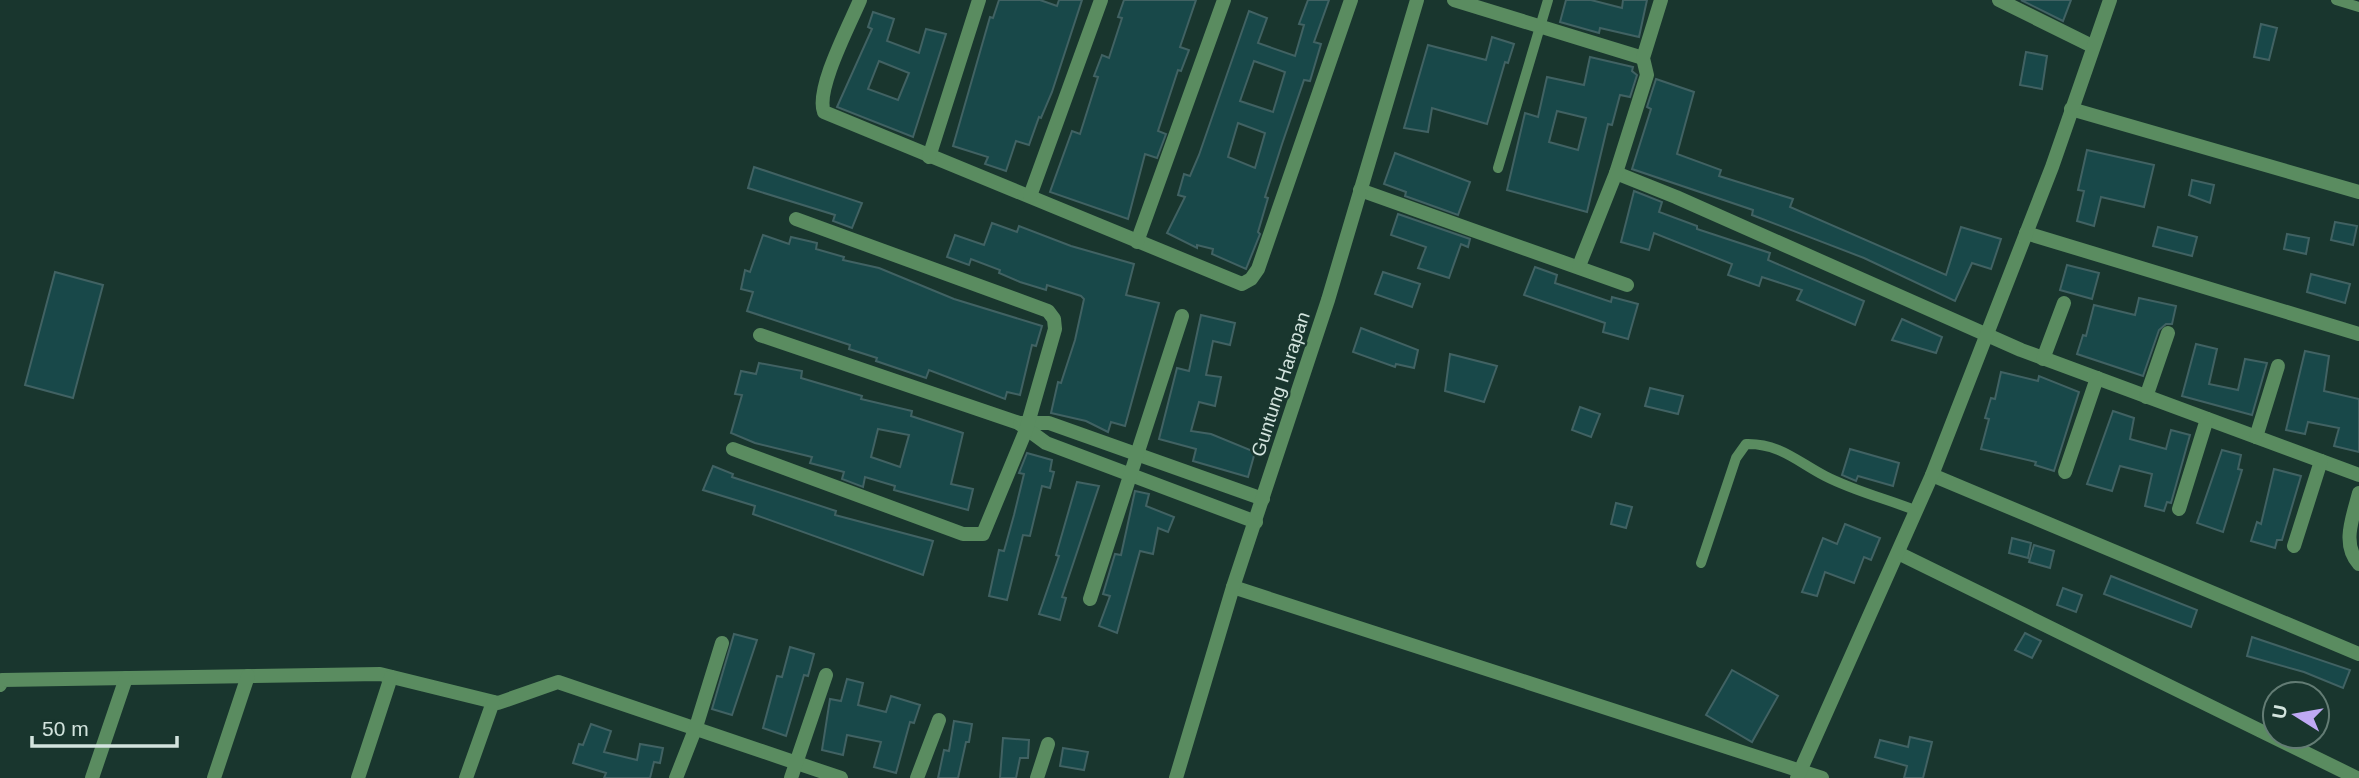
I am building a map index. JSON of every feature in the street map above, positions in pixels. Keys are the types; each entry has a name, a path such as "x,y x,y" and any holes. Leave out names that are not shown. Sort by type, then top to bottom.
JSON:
{"street":[{"path":"860,0 826,82 822,109 929,157 1030,196 1238,284 1251,279 1351,0"},
{"path":"929,157 979,0"},
{"path":"1030,196 1101,0"},
{"path":"1137,242 1224,0"},
{"name":"Guntung Harapan","path":"1176,778 1417,0"},
{"path":"1454,0 1643,58"},
{"path":"1579,266 1616,173 1647,75 1643,58 1661,0"},
{"path":"1999,0 2092,47"},
{"path":"1799,773 1932,475 2026,233 2110,0"},
{"path":"2071,109 2359,192"},
{"path":"1616,173 2043,359 2359,475"},
{"path":"1360,190 1627,285"},
{"path":"733,449 963,534 980,536 986,529 1025,425 1055,329 1054,319 1048,311 796,219"},
{"path":"2026,233 2359,334"},
{"path":"2043,359 2064,303"},
{"path":"1090,599 1182,316"},
{"path":"2146,397 2168,333"},
{"path":"760,335 1025,425 1046,443 1256,522"},
{"path":"2256,437 2278,366"},
{"path":"2065,472 2097,379"},
{"path":"2179,509 2207,419"},
{"path":"1025,425 1049,423 1263,499"},
{"path":"2294,546 2321,461"},
{"path":"1932,475 2359,654"},
{"path":"2359,493 2348,539 2349,549 2359,564"},
{"path":"1898,553 2357,778"},
{"path":"1233,587 1799,773 1822,778"},
{"path":"676,778 696,727 722,643"},
{"path":"0,685 2,680 380,674 498,703 558,682 841,778"},
{"path":"791,778 826,675"},
{"path":"214,778 248,676"},
{"path":"358,778 391,677"},
{"path":"92,778 126,678"},
{"path":"466,778 493,702"},
{"path":"917,778 939,720"},
{"path":"1037,778 1048,744"}],"lane":[{"path":"1499,168 1548,0"},
{"path":"2336,0 2359,7"},
{"path":"1701,563 1737,458 1746,444 1759,443 1780,449 1826,476 1917,510"}],"building":[{"path":"999,0 1040,0 1057,6 1059,0 1082,0 1052,92 1029,145 1016,141 1006,171 985,164 988,157 953,146 990,17 993,18"},
{"path":"1124,0 1196,0 1180,47 1189,50 1181,71 1178,70 1158,131 1166,134 1157,158 1145,154 1128,219 1050,192 1072,131 1080,134 1098,77 1094,76 1102,55 1109,58 1122,18 1118,17"},
{"path":"1308,0 1329,0 1314,42 1321,44 1310,81 1304,80 1282,144 1265,197 1268,198 1258,232 1260,234 1246,269 1212,254 1213,249 1197,245 1197,248 1167,233 1185,197 1178,195 1184,174 1190,176 1199,155 1249,11 1267,18 1258,43 1295,56 1304,25 1299,24","holes":["1254,61 1285,72 1273,112 1240,101","1238,123 1265,133 1255,168 1228,157"]},
{"path":"1566,0 1591,0 1622,8 1623,0 1647,0 1639,37 1600,28 1599,33 1560,22"},
{"path":"2021,0 2071,0 2063,21"},
{"path":"873,12 894,19 887,41 919,53 926,29 946,34 913,137 837,107 872,29 868,27","holes":["879,61 909,73 898,100 868,89"]},
{"path":"2261,24 2277,28 2269,60 2254,57"},
{"path":"1492,37 1514,44 1508,63 1505,62 1487,124 1432,108 1428,132 1404,128 1428,45 1486,60"},
{"path":"2026,52 2047,56 2042,89 2020,85"},
{"path":"1590,57 1633,67 1632,71 1637,75 1630,97 1620,95 1612,125 1608,124 1587,212 1507,190 1525,113 1538,117 1547,77 1584,85","holes":["1557,111 1586,118 1578,150 1549,142"]},
{"path":"1656,79 1694,92 1677,154 1721,170 1719,176 1793,199 1790,207 1946,275 1961,227 2001,239 1991,269 1972,263 1955,301 1864,258 1752,215 1753,210 1632,169 1651,109 1647,107"},
{"path":"2087,150 2154,165 2144,207 2101,197 2094,226 2077,221 2084,191 2078,190"},
{"path":"1395,153 1470,182 1458,215 1405,196 1406,192 1384,184"},
{"path":"754,167 862,203 852,228 833,221 835,215 748,188"},
{"path":"2192,180 2214,185 2210,203 2189,195"},
{"path":"1634,191 1662,202 1659,212 1697,226 1697,229 1770,253 1768,260 1864,301 1855,325 1797,300 1802,290 1762,277 1759,286 1728,275 1732,264 1654,233 1649,250 1621,242"},
{"path":"1398,214 1470,239 1468,247 1461,244 1449,278 1418,268 1426,247 1391,235"},
{"path":"2335,222 2357,226 2353,245 2331,240"},
{"path":"992,223 1017,232 1019,226 1071,246 1134,264 1126,295 1159,303 1125,426 1111,422 1108,432 1086,421 1051,413 1058,382 1061,383 1075,340 1084,299 1081,296 1047,285 1046,290 1020,282 999,273 1000,270 971,259 969,265 947,257 955,235 984,245"},
{"path":"2158,227 2197,237 2192,256 2153,246"},
{"path":"2287,234 2309,238 2306,254 2284,249"},
{"path":"763,235 789,244 791,237 817,243 816,249 844,257 843,260 879,268 954,299 1042,326 1036,346 1032,345 1020,395 1007,392 1005,399 929,370 926,378 876,361 877,358 849,349 850,345 747,311 753,292 741,289 745,270 750,272"},
{"path":"2067,265 2099,273 2092,299 2060,290"},
{"path":"1535,267 1557,275 1555,283 1611,302 1612,297 1638,304 1628,339 1603,332 1605,323 1524,295"},
{"path":"55,272 103,285 73,398 25,385"},
{"path":"1383,272 1420,284 1412,307 1375,294"},
{"path":"2311,274 2350,284 2345,303 2307,292"},
{"path":"2139,298 2176,306 2172,324 2166,324 2159,330 2143,376 2077,354 2083,335 2086,336 2094,305 2135,315"},
{"path":"1201,315 1235,323 1230,345 1213,341 1206,375 1221,377 1215,406 1199,402 1191,431 1211,434 1255,452 1248,477 1193,461 1196,449 1159,439 1177,368 1189,371"},
{"path":"1902,319 1942,337 1936,353 1892,340"},
{"path":"1361,328 1418,350 1414,368 1396,364 1395,367 1353,352"},
{"path":"2196,344 2217,349 2209,384 2238,390 2245,359 2267,363 2252,415 2182,396"},
{"path":"2305,351 2329,356 2324,391 2359,399 2359,452 2334,446 2339,428 2308,422 2305,434 2286,430"},
{"path":"1450,354 1497,366 1484,402 1445,391"},
{"path":"759,363 802,371 801,378 862,396 861,399 912,411 911,416 963,433 951,484 973,489 968,510 894,490 895,486 865,477 863,487 842,479 844,472 810,463 812,457 755,443 731,433 742,395 735,394 741,371 756,374","holes":["878,429 909,435 900,467 871,457"]},
{"path":"2001,372 2038,381 2039,376 2079,392 2054,471 2035,465 2036,462 1981,449 1989,419 1985,418 1991,398 1995,399"},
{"path":"1650,388 1683,396 1678,414 1645,406"},
{"path":"1580,407 1600,414 1591,437 1572,430"},
{"path":"2113,411 2134,418 2130,439 2166,449 2171,430 2190,435 2171,503 2167,502 2164,511 2145,506 2152,474 2120,466 2112,491 2087,484"},
{"path":"1850,449 1899,463 1893,486 1858,476 1856,481 1842,475"},
{"path":"2222,450 2241,455 2238,469 2242,470 2223,532 2197,523"},
{"path":"1027,453 1052,460 1050,471 1054,472 1050,488 1042,486 1030,536 1023,535 1007,600 989,596 999,550 1004,551 1014,515 1024,474 1019,473"},
{"path":"713,466 733,474 732,477 836,511 835,515 933,541 923,575 753,514 755,506 703,490"},
{"path":"2274,469 2301,476 2282,540 2277,540 2275,548 2251,541 2257,522 2261,524"},
{"path":"1077,482 1099,486 1062,597 1066,598 1060,620 1039,614 1059,556 1056,555"},
{"path":"1135,491 1149,494 1146,506 1174,517 1168,532 1158,528 1153,554 1140,551 1117,633 1099,626 1110,596 1103,594 1115,554 1121,555"},
{"path":"1616,503 1632,507 1626,528 1611,524"},
{"path":"1845,524 1880,538 1871,560 1864,557 1854,583 1825,572 1817,596 1802,592 1823,538 1837,544"},
{"path":"2012,538 2031,543 2028,558 2009,553"},
{"path":"2034,545 2054,551 2050,568 2029,562"},
{"path":"2111,576 2197,610 2191,627 2104,594"},
{"path":"2063,588 2082,595 2076,612 2057,605"},
{"path":"2025,633 2041,641 2032,658 2015,650"},
{"path":"734,634 757,640 732,715 712,709"},
{"path":"2252,637 2350,670 2343,688 2331,683 2331,680 2247,656"},
{"path":"790,647 814,654 808,676 804,675 786,736 763,728 777,676 782,677"},
{"path":"1732,670 1778,696 1752,742 1706,715"},
{"path":"847,679 863,683 858,705 886,712 891,696 920,705 914,723 910,722 896,773 874,767 881,742 847,735 843,755 822,750 830,699 841,701"},
{"path":"954,721 972,724 969,742 966,742 958,778 938,778 944,750 949,751"},
{"path":"591,724 611,731 604,752 637,760 640,744 663,748 660,763 654,762 650,778 604,778 606,773 573,763 579,744 583,745"},
{"path":"1910,737 1932,742 1923,778 1904,778 1907,766 1875,757 1880,740 1908,747"},
{"path":"1003,738 1029,740 1028,758 1020,758 1016,778 1000,778"},
{"path":"1063,748 1088,752 1084,770 1060,766"}]}
